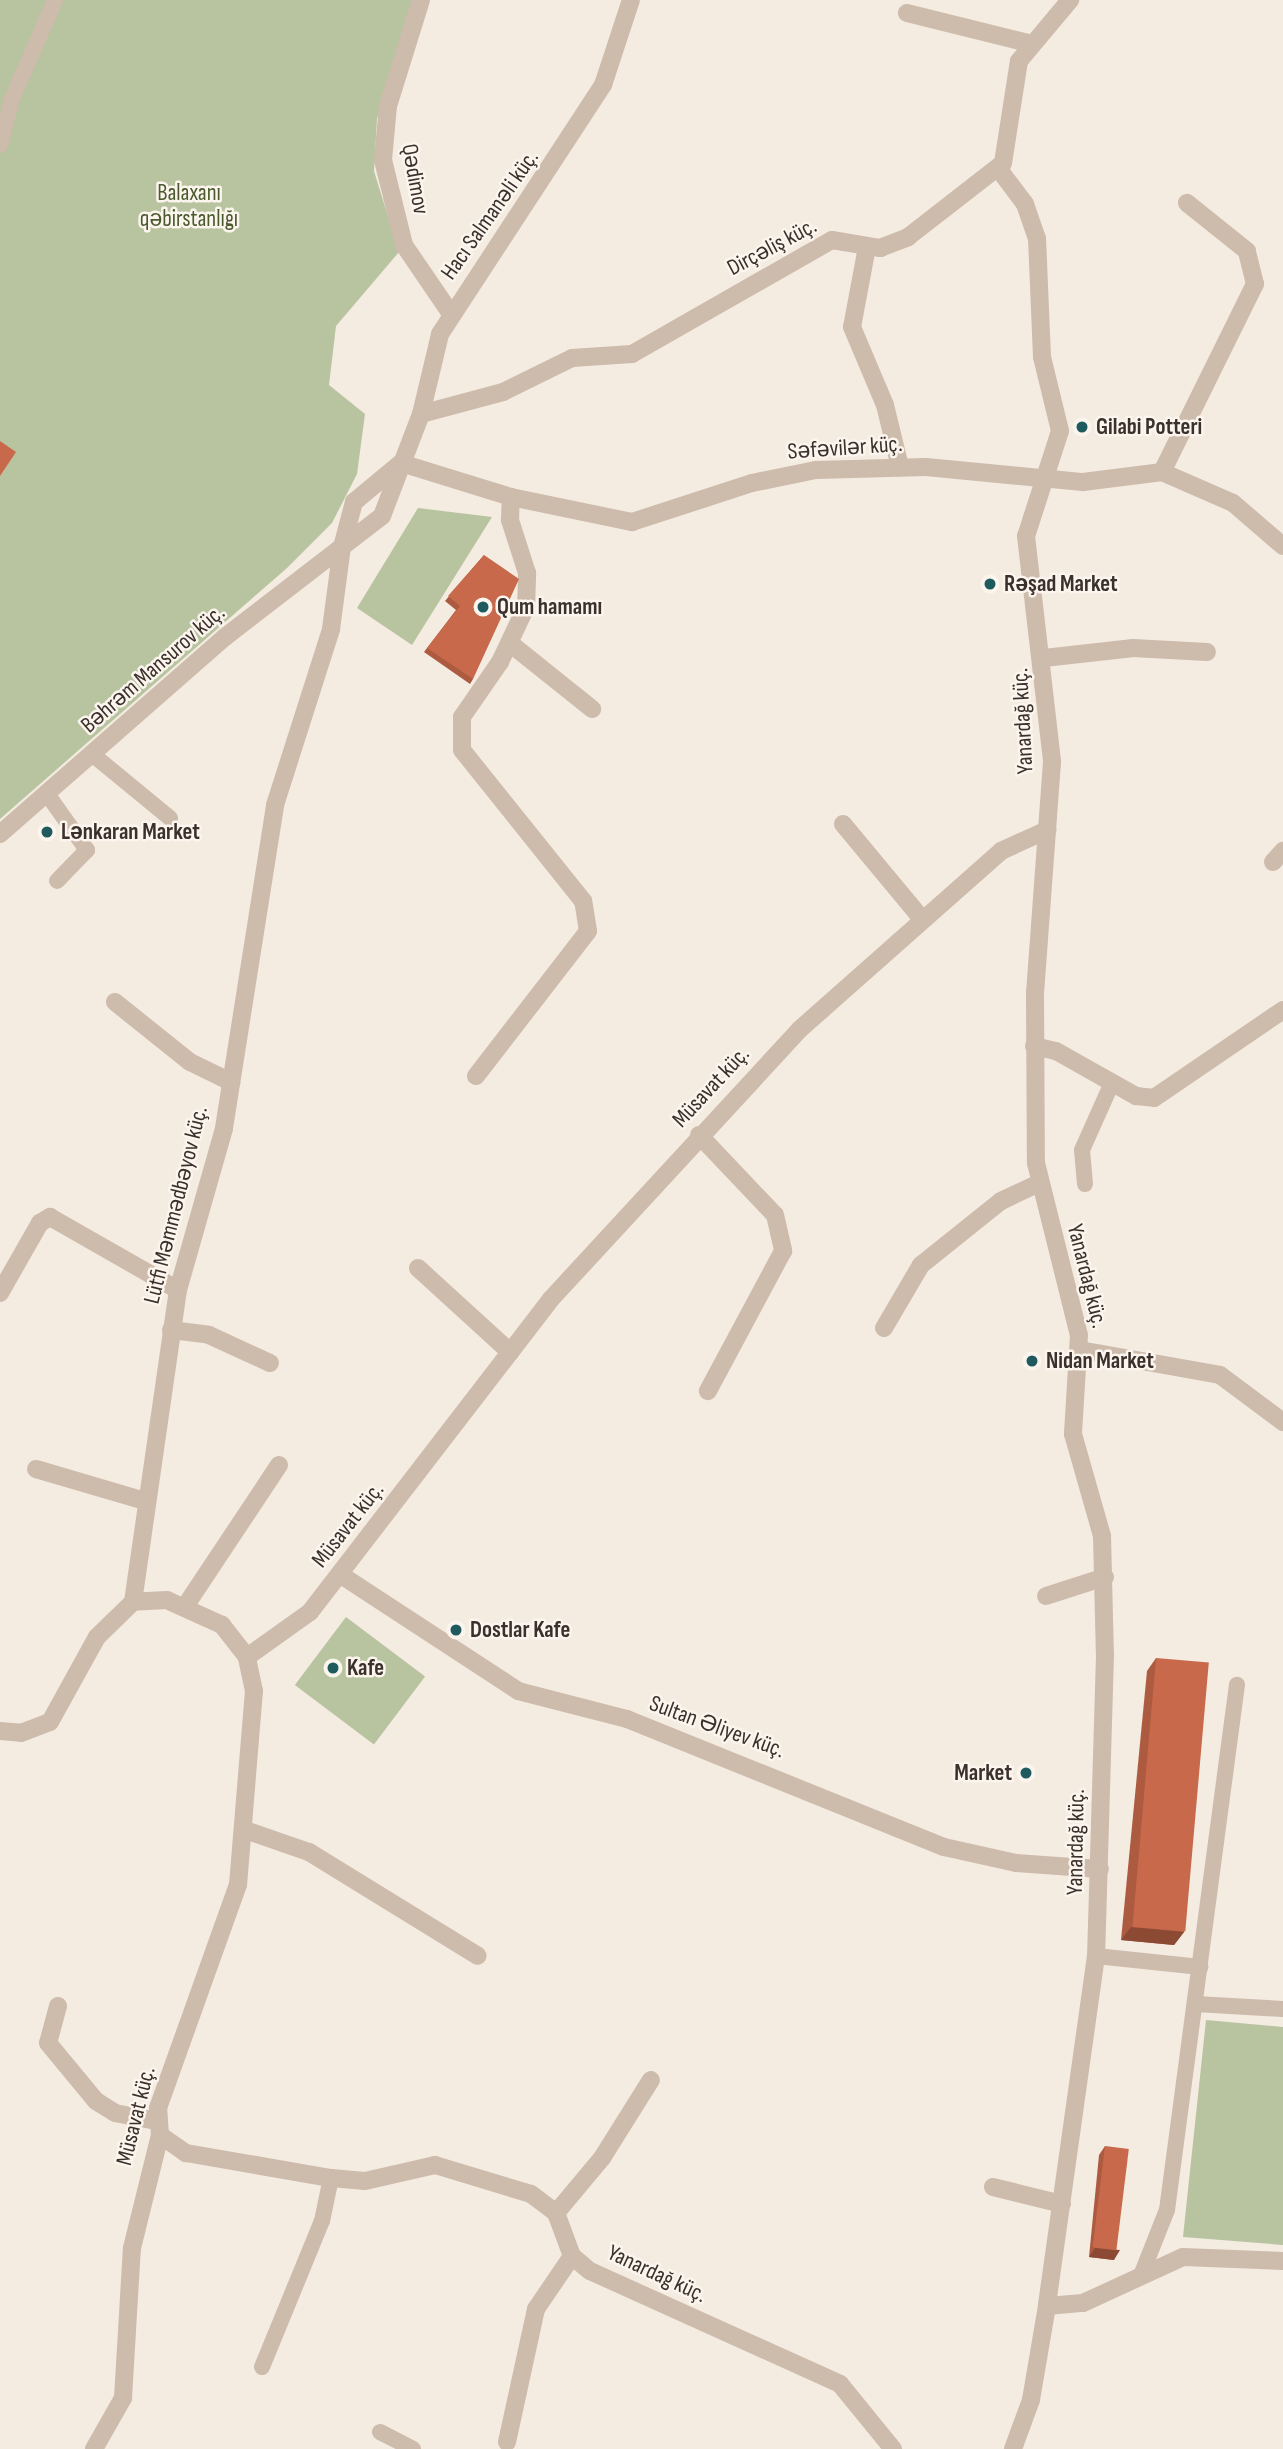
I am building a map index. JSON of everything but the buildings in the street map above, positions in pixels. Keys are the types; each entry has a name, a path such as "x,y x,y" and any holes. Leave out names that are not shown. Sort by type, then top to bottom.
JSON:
{"street":[{"name":"Qədimov","path":"421,0 388,106 383,160 404,245 451,314"},
{"name":"Hacı Salmanəli küç.","path":"401,463 421,414 431,357 451,314 543,184 603,85 631,0"},
{"path":"998,168 1007,153 1015,79 1028,43 1070,0"},
{"path":"907,13 1028,43"},
{"name":"Dirçəliş küç.","path":"421,414 503,392 572,358 632,354 832,240 867,247 908,237 998,168"},
{"name":"Yanardağ küç.","path":"998,168 1025,204 1037,238 1042,357 1060,431 1026,537 1044,658 1052,762 1034,1046 1039,1182 1080,1350 1073,1434 1102,1536 1105,1577 1096,1956 1047,2306 1031,2400 1013,2449"},
{"path":"1187,203 1247,251 1255,284 1162,472 1233,503 1283,546"},
{"path":"867,247 852,327 882,396 900,467"},
{"name":"Səfəvilər küç.","path":"401,463 511,498 632,523 782,476 900,467 1046,481 1103,481 1162,472"},
{"name":"Lütfi Məmmədbəyov küç.","path":"133,1602 145,1501 178,1290 216,1162 275,805 331,629 342,547 354,502 401,463"},
{"name":"Bəhrəm Mansurov küç.","path":"0,834 225,637 382,516 401,463"},
{"path":"476,1076 588,931 583,901 462,750 462,718 511,644 528,586 510,520 511,498"},
{"path":"511,644 592,709"},
{"path":"1044,658 1133,648 1207,652"},
{"path":"843,824 921,918"},
{"name":"Müsavat küç.","path":"94,2449 123,2398 132,2248 158,2128 229,1921 245,1829 254,1690 247,1657 295,1627 341,1575 585,1258 799,1030 921,918 1007,846 1047,830"},
{"path":"115,1002 190,1062 231,1082"},
{"path":"1034,1046 1056,1051 1111,1085 1145,1097 1170,1092 1283,1010"},
{"path":"699,1135 775,1215 783,1251 708,1391"},
{"path":"884,1328 921,1265 1001,1201 1039,1182"},
{"path":"0,1293 40,1223 50,1217 178,1290"},
{"path":"418,1268 510,1352"},
{"path":"171,1330 209,1335 270,1363"},
{"path":"1080,1350 1220,1375 1283,1422"},
{"path":"186,1605 279,1465"},
{"path":"36,1469 145,1501"},
{"name":"Sultan Əliyev küç.","path":"341,1575 518,1692 577,1702 627,1719 944,1847 1016,1863 1100,1868"},
{"path":"1046,1596 1105,1577"},
{"path":"0,1731 21,1733 50,1722 97,1637 133,1602 152,1598 186,1605 222,1625 247,1657"},
{"path":"245,1829 309,1852 478,1956"},
{"path":"58,2006 48,2043 96,2101 115,2113 158,2128 186,2152 331,2178 365,2181 453,2167 531,2194 556,2213 602,2158 650,2080"},
{"path":"993,2187 1062,2204"},
{"name":"Yanardağ küç.","path":"556,2213 572,2256 609,2282 840,2384 893,2449"},
{"path":"505,2445 536,2309 572,2256"},
{"path":"1047,2306 1083,2303 1142,2273 1195,2256 1283,2261"}],"lane":[{"path":"0,145 12,99 55,0"},
{"path":"92,754 170,818"},
{"path":"47,794 88,850 57,881"},
{"path":"1085,1184 1082,1150 1111,1085"},
{"path":"1142,2273 1167,2210 1237,1685"},
{"path":"1096,1956 1200,1967"},
{"path":"1196,2004 1283,2009"},
{"path":"262,2367 322,2221 331,2178"},
{"path":"380,2432 413,2449"}],"green space":[{"name":"Balaxanı qəbirstanlığı","path":"0,0 413,0 377,119 374,171 399,252 336,326 329,385 365,414 357,474 332,523 287,568 0,819"},
{"path":"418,508 492,517 412,645 357,608"},
{"path":"346,1617 425,1677 374,1744 295,1685"},
{"path":"1206,2020 1283,2027 1283,2245 1183,2237"}],"place":[{"name":"Gilabi Potteri","path":"1082,427"},
{"name":"Rəşad Market","path":"990,584"},
{"name":"Qum hamamı","path":"483,607"},
{"name":"Lənkaran Market","path":"47,832"},
{"name":"Nidan Market","path":"1032,1361"},
{"name":"Dostlar Kafe","path":"456,1630"},
{"name":"Kafe","path":"333,1668"},
{"name":"Market","path":"1026,1773"}]}
